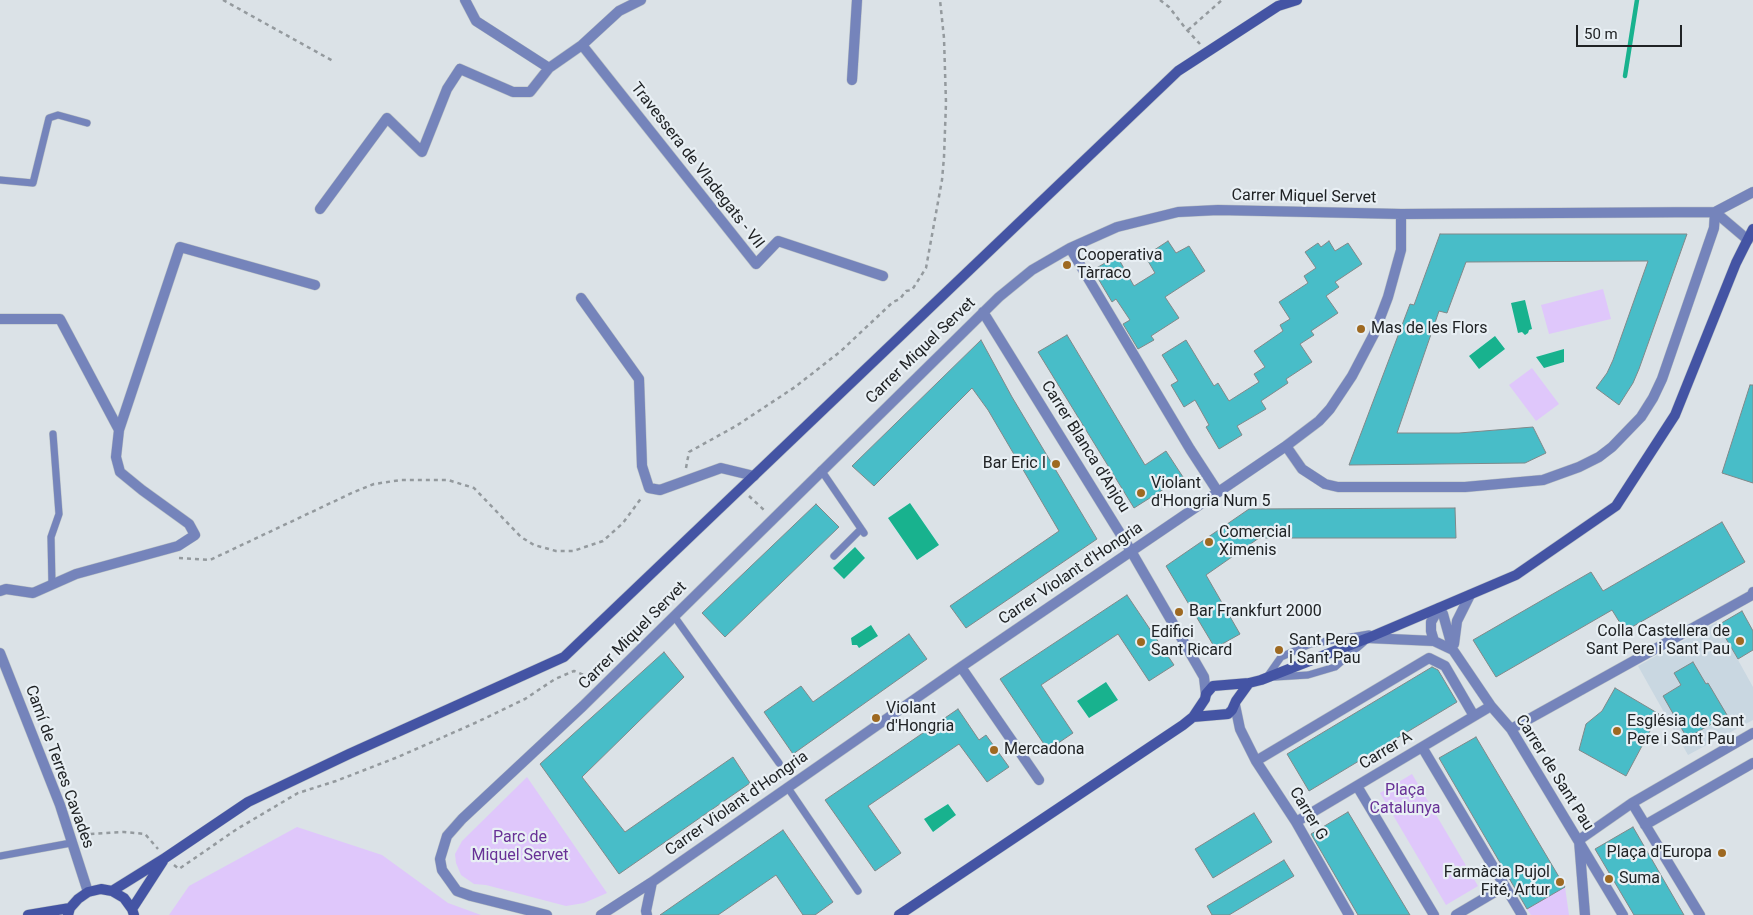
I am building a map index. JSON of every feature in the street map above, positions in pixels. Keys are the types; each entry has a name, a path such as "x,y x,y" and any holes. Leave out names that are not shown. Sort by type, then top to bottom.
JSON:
{"main road":[{"path":"112,891 248,802 349,754 564,657 1178,71 1278,6 1297,0"},
{"path":"899,915 1193,717 1209,689 1221,685 1249,684 1368,638 1516,575 1616,506 1675,415 1736,263 1753,229"},
{"path":"1193,717 1219,715 1232,710 1249,684"},
{"path":"1221,685 1232,691 1235,703"},
{"path":"1205,697 1207,708 1219,715"},
{"path":"28,915 69,912 78,899 88,892 100,890 112,891 124,898 133,912 165,858"}],"street":[{"path":"465,0 476,21 549,68"},
{"path":"320,209 386,118 422,152 447,89 460,69 513,92 530,92 549,68 582,45 619,11 642,0"},
{"path":"852,80 857,0"},
{"name":"Travessera de Vladegats - VII","path":"582,45 756,264 778,241 883,276"},
{"name":"Carrer Miquel Servet","path":"547,915 456,891 442,870 440,859 447,836 462,819 604,685 998,297 1032,270 1070,248 1117,227 1178,212 1218,210 1401,214 1715,212 1753,192"},
{"path":"1715,212 1748,240"},
{"path":"1286,446 1302,470 1325,484 1338,487 1465,487 1543,480 1579,468 1599,457 1619,440 1641,416 1659,386 1714,228 1715,212"},
{"name":"Carrer Violant d'Hongria","path":"601,915 652,882 961,667 1286,446 1319,421 1330,409 1352,376 1369,345 1388,297 1401,250 1401,214"},
{"path":"0,591 6,589 33,593 76,574 178,546 195,535 189,524 120,472 116,457 119,430 180,247 315,285"},
{"path":"1070,248 1190,449 1218,492"},
{"path":"581,298 639,379 642,466 649,488 660,490 722,468 754,476"},
{"name":"Carrer Blanca d'Anjou","path":"983,312 1131,551 1204,677 1205,697"},
{"path":"0,319 60,319 119,430"},
{"path":"1368,638 1434,641 1453,650 1457,621 1470,595"},
{"path":"1511,729 1753,595"},
{"path":"1434,641 1431,622 1439,608"},
{"name":"Carrer de Sant Pau","path":"1439,608 1443,614 1453,650 1491,706 1511,729 1623,915"},
{"name":"Camí de Terres Cavades","path":"0,653 60,805 88,892"},
{"path":"1256,760 1429,658 1445,666 1474,716"},
{"path":"961,667 1039,780"},
{"path":"1204,677 1221,685"},
{"name":"Carrer G","path":"1235,703 1240,729 1256,760 1296,822 1349,915"},
{"name":"Carrer A","path":"1296,822 1491,706"},
{"name":"Carrer G","path":"1219,715 1240,729"},
{"path":"1585,915 1579,840 1632,803 1753,733"},
{"path":"1422,747 1522,915"},
{"path":"1645,825 1753,763"},
{"path":"1357,786 1434,915"},
{"path":"1632,803 1700,915"},
{"path":"647,915 646,911 652,882"},
{"path":"1456,915 1505,886"}],"lane":[{"path":"0,180 34,183 49,118 58,115 87,123"},
{"path":"52,585 51,537 59,514 53,434"},
{"path":"821,470 863,531 834,556"},
{"path":"674,616 779,763"},
{"path":"1267,677 1281,657 1310,644 1382,632"},
{"path":"1267,677 1308,675 1335,666 1368,638"},
{"path":"788,788 858,891"},
{"path":"0,856 71,843"}],"path":[{"path":"223,0 334,61"},
{"path":"1160,0 1169,7 1187,31 1208,52"},
{"path":"1187,31 1222,0"},
{"path":"175,558 210,560 374,484 401,480 448,480 474,488 521,536 534,544 556,551 573,551 603,541 623,523 649,488"},
{"path":"741,488 773,518"},
{"path":"71,843 90,834 124,832 145,834 165,858 179,869 237,829 298,794 398,757 475,723 525,699 555,680 574,671 604,685"}],"shaded area":[{"path":"1525,300 1532,329 1525,335 1522,332 1518,333 1511,303"},
{"path":"1495,336 1505,349 1479,369 1469,356"},
{"path":"1564,349 1564,362 1544,368 1536,357"},
{"path":"910,503 939,545 917,560 888,518"},
{"path":"855,547 865,558 844,579 833,568"},
{"path":"1717,622 1753,687 1753,720 1688,755 1638,666"},
{"path":"871,625 878,636 859,648 857,645 852,645 851,638"},
{"path":"1106,682 1118,700 1089,718 1077,701"},
{"path":"948,804 956,815 933,832 924,819"}],"green space":[{"path":"1603,289 1611,319 1549,334 1541,305"},
{"path":"1532,368 1559,404 1536,421 1509,385"},
{"name":"Plaça Catalunya","path":"1412,774 1478,886 1446,905 1380,793"},
{"name":"Parc de Miquel Servet","path":"527,777 607,893 584,903 566,906 486,885 474,884 461,875 456,863 455,854 462,841"},
{"path":"297,827 382,855 448,903 481,915 169,915 189,886"},
{"path":"1565,887 1569,915 1531,915 1527,909"}],"building":[{"path":"1440,234 1687,234 1639,369 1633,383 1619,405 1596,388 1607,373 1613,360 1648,261 1466,262 1447,313 1439,311 1397,433 1459,433 1533,427 1546,453 1525,463 1349,465 1410,304 1414,305"},
{"path":"1168,241 1176,253 1189,246 1205,271 1165,297 1179,318 1151,336 1154,340 1138,349 1123,324 1130,320 1116,299 1112,302 1093,270 1117,256 1134,286 1155,273 1145,256"},
{"path":"1329,241 1335,251 1348,243 1362,264 1335,282 1339,287 1326,296 1338,313 1311,331 1314,335 1300,344 1312,362 1286,379 1288,383 1261,401 1266,409 1237,426 1242,435 1219,449 1206,427 1209,425 1195,400 1184,407 1171,385 1178,381 1162,355 1186,340 1214,386 1218,383 1229,401 1259,382 1254,374 1265,367 1254,351 1283,331 1280,325 1290,319 1279,302 1308,283 1304,276 1316,268 1305,252 1318,243 1321,247"},
{"path":"1067,335 1145,465 1166,451 1183,477 1134,508 1038,352"},
{"path":"981,340 1012,397 1097,539 966,628 950,606 1059,531 988,410 972,388 874,486 852,466"},
{"path":"1750,385 1753,385 1753,483 1722,473"},
{"path":"816,504 839,527 725,637 702,613"},
{"path":"1455,508 1456,538 1259,538 1206,575 1240,634 1215,648 1166,566 1249,509"},
{"path":"1722,522 1745,562 1625,631 1612,610 1496,677 1473,640 1591,572 1603,591"},
{"path":"1127,595 1174,665 1149,681 1118,634 1041,685 1073,733 1048,750 1000,679"},
{"name":"Colla Castellera de Sant Pere i Sant Pau","path":"1742,611 1753,631 1753,650 1738,659 1718,625"},
{"path":"909,634 927,659 793,754 764,712 801,686 813,702"},
{"path":"664,652 684,677 582,777 625,832 733,757 750,783 619,874 540,764"},
{"path":"1693,662 1727,715 1687,738 1663,696 1681,685 1674,673"},
{"path":"1432,667 1438,670 1457,702 1309,791 1287,754"},
{"name":"Església de Sant Pere i Sant Pau","path":"1615,688 1659,714 1626,776 1579,750 1586,724 1602,711"},
{"path":"958,709 979,740 986,735 1009,767 987,782 959,744 868,806 901,853 875,871 825,800"},
{"path":"1476,737 1565,887 1527,909 1439,758"},
{"path":"1348,812 1410,915 1358,915 1311,834"},
{"path":"1254,813 1272,842 1213,878 1195,849"},
{"path":"1633,827 1684,915 1634,915 1595,849"},
{"path":"783,830 833,902 815,915 803,915 776,875 718,915 660,915"},
{"path":"1284,860 1294,876 1229,915 1212,915 1207,906"}],"waterway":[{"path":"1625,76 1637,0"}],"place":[{"name":"Cooperativa Tàrraco","path":"1067,265"},
{"name":"Mas de les Flors","path":"1361,329"},
{"name":"Bar Eric I","path":"1056,464"},
{"name":"Violant d'Hongria Num 5","path":"1141,493"},
{"name":"Comercial Ximenis","path":"1209,542"},
{"name":"Bar Frankfurt 2000","path":"1179,612"},
{"name":"Colla Castellera de Sant Pere i Sant Pau","path":"1740,641"},
{"name":"Edifici Sant Ricard","path":"1141,642"},
{"name":"Sant Pere i Sant Pau","path":"1279,650"},
{"name":"Violant d'Hongria","path":"876,718"},
{"name":"Església de Sant Pere i Sant Pau","path":"1617,731"},
{"name":"Mercadona","path":"994,750"},
{"name":"Plaça d'Europa","path":"1722,853"},
{"name":"Suma","path":"1609,879"},
{"name":"Farmàcia Pujol Fité, Artur","path":"1560,882"}]}
